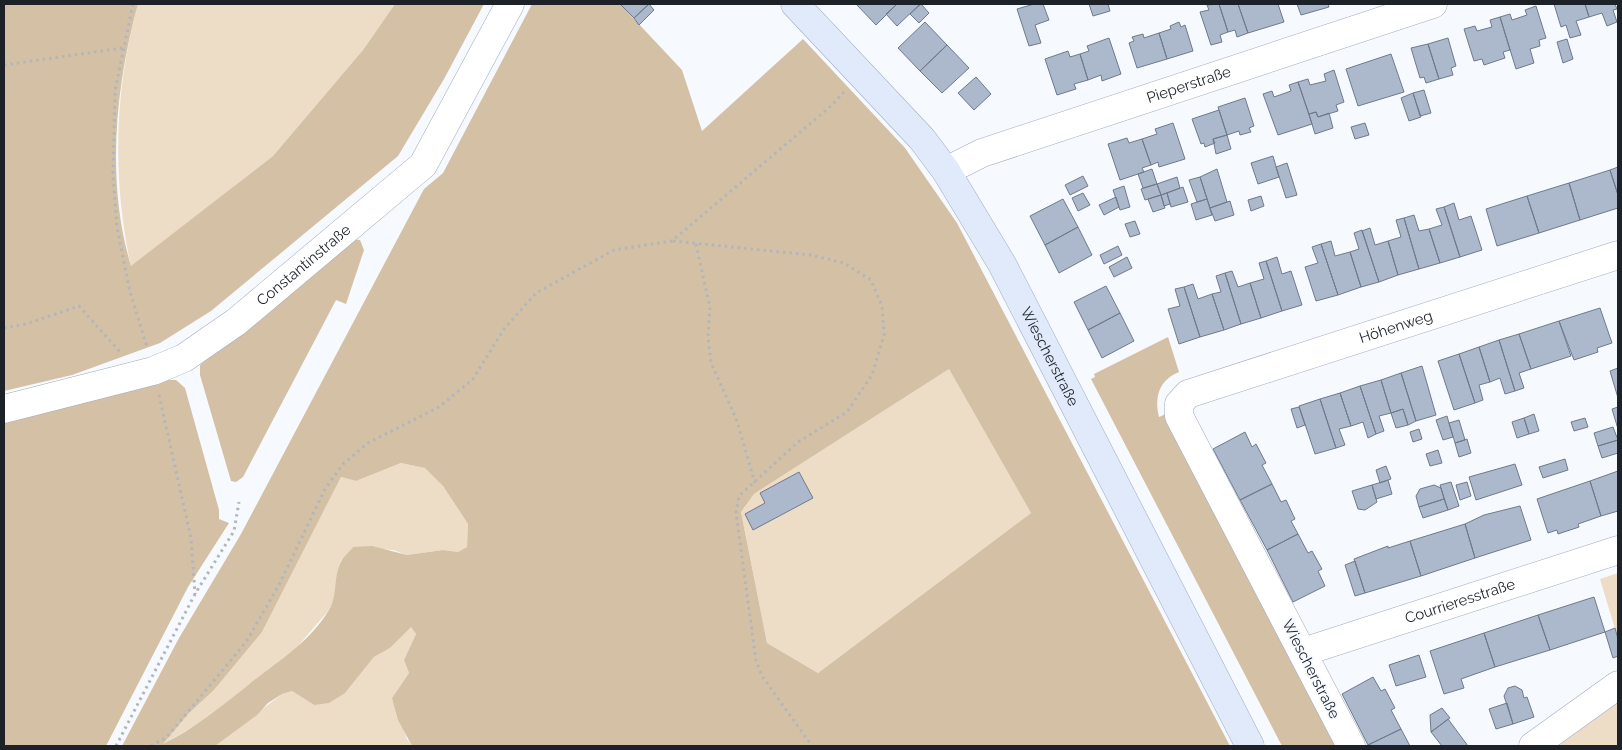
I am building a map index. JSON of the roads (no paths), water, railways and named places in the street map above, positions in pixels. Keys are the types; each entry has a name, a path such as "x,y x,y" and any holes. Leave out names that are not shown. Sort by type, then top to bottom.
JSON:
{"main road":[{"name":"Wiescherstraße","path":"795,4 922,139 946,171 1002,264 1250,746"}],"street":[{"name":"Constantinstraße","path":"4,409 141,374 184,358 236,322 423,165 510,4"},
{"name":"Pieperstraße","path":"946,171 982,153 1433,4"},
{"name":"Höhenweg","path":"1179,404 1188,394 1618,256"},
{"name":"Wiescherstraße","path":"1179,404 1179,416 1351,746"},
{"name":"Courrieresstraße","path":"1303,652 1618,550"},
{"path":"1533,746 1618,685"}]}
